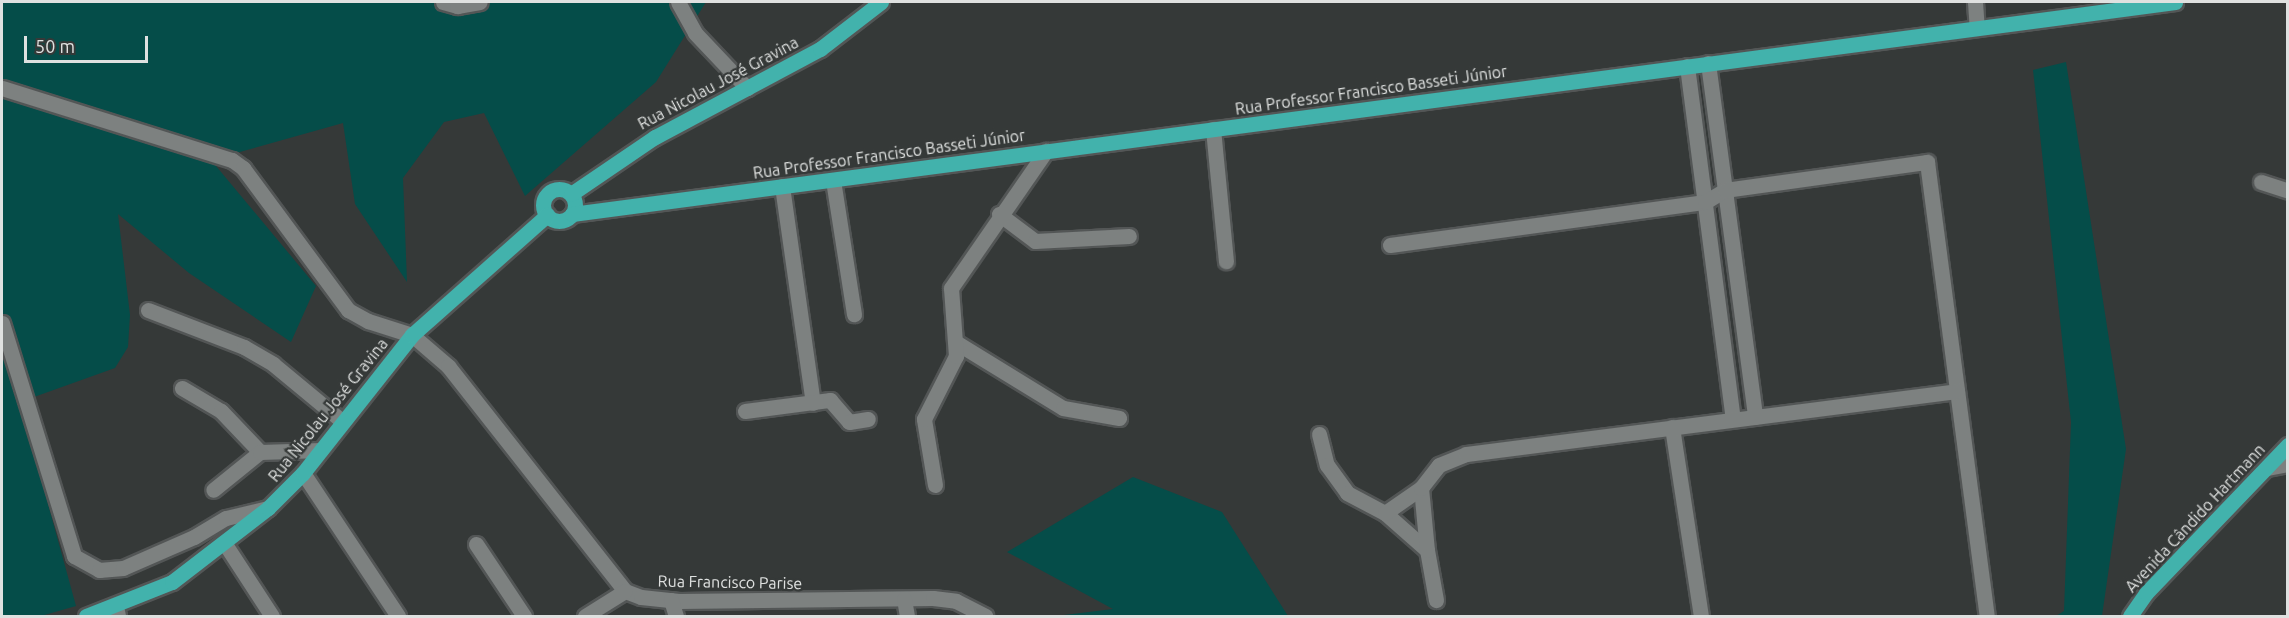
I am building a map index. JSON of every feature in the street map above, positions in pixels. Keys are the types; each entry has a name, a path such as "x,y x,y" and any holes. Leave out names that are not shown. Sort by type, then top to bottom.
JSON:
{"main road":[{"name":"Rua Nicolau José Gravina","path":"572,195 655,136 840,36 881,2"},
{"name":"Rua Professor Francisco Basseti Júnior","path":"572,214 2175,2"},
{"path":"562,189 572,195 575,204 572,214 560,220 547,215 544,204 547,194 562,189"},
{"name":"Rua Nicolau José Gravina","path":"86,616 117,612 172,582 225,544 268,508 303,473 412,335 547,215"},
{"name":"Avenida Cândido Hartmann","path":"2130,616 2146,593 2288,445"}],"street":[{"path":"443,2 458,6 480,2"},
{"path":"678,2 695,33 747,88"},
{"path":"1975,2 1977,28"},
{"path":"1708,63 1755,417"},
{"path":"1688,66 1733,419"},
{"path":"2,88 232,160 243,168 348,310 368,321 412,335 448,366 625,591 585,616"},
{"path":"1213,129 1226,261"},
{"path":"935,485 924,419 952,367 957,343 951,288 999,214 1022,190 1046,151"},
{"path":"1390,245 1705,202 1725,190 1927,162 1987,616"},
{"path":"833,180 854,314"},
{"path":"2261,182 2288,191"},
{"path":"782,186 813,403"},
{"path":"999,214 1035,241 1129,236"},
{"path":"148,310 244,347 273,364 342,421"},
{"path":"2,323 75,556 99,570 123,568 194,537 226,518 268,508"},
{"path":"957,343 1063,408 1119,418"},
{"path":"182,388 221,411 260,452"},
{"path":"1385,513 1421,488 1439,465 1466,454 1957,391"},
{"path":"745,411 830,400 849,422 868,420"},
{"path":"1672,427 1701,616"},
{"path":"1319,434 1327,465 1336,482 1357,501 1385,513 1427,550"},
{"path":"213,490 260,452 321,450"},
{"path":"2267,468 2288,464"},
{"path":"303,473 398,616"},
{"path":"1421,488 1427,550 1436,600"},
{"path":"225,544 272,616"},
{"path":"476,544 525,616"},
{"name":"Rua Francisco Parise","path":"625,591 641,597 671,600 904,599 956,601 985,616"},
{"path":"904,599 907,616"},
{"path":"671,600 676,616"}],"shaded area":[{"path":"2,2 706,2 656,82 525,196 484,113 444,122 403,178 407,282 355,204 343,123 211,160 316,286 291,342 189,273 118,214 130,315 128,347 115,368 20,402 76,606 41,616 2,616"},
{"path":"2066,62 2126,449 2102,616 2056,616 2064,611 2071,422 2033,70"},
{"path":"1133,477 1222,512 1288,616 1056,616 1113,609 1007,552"}]}
